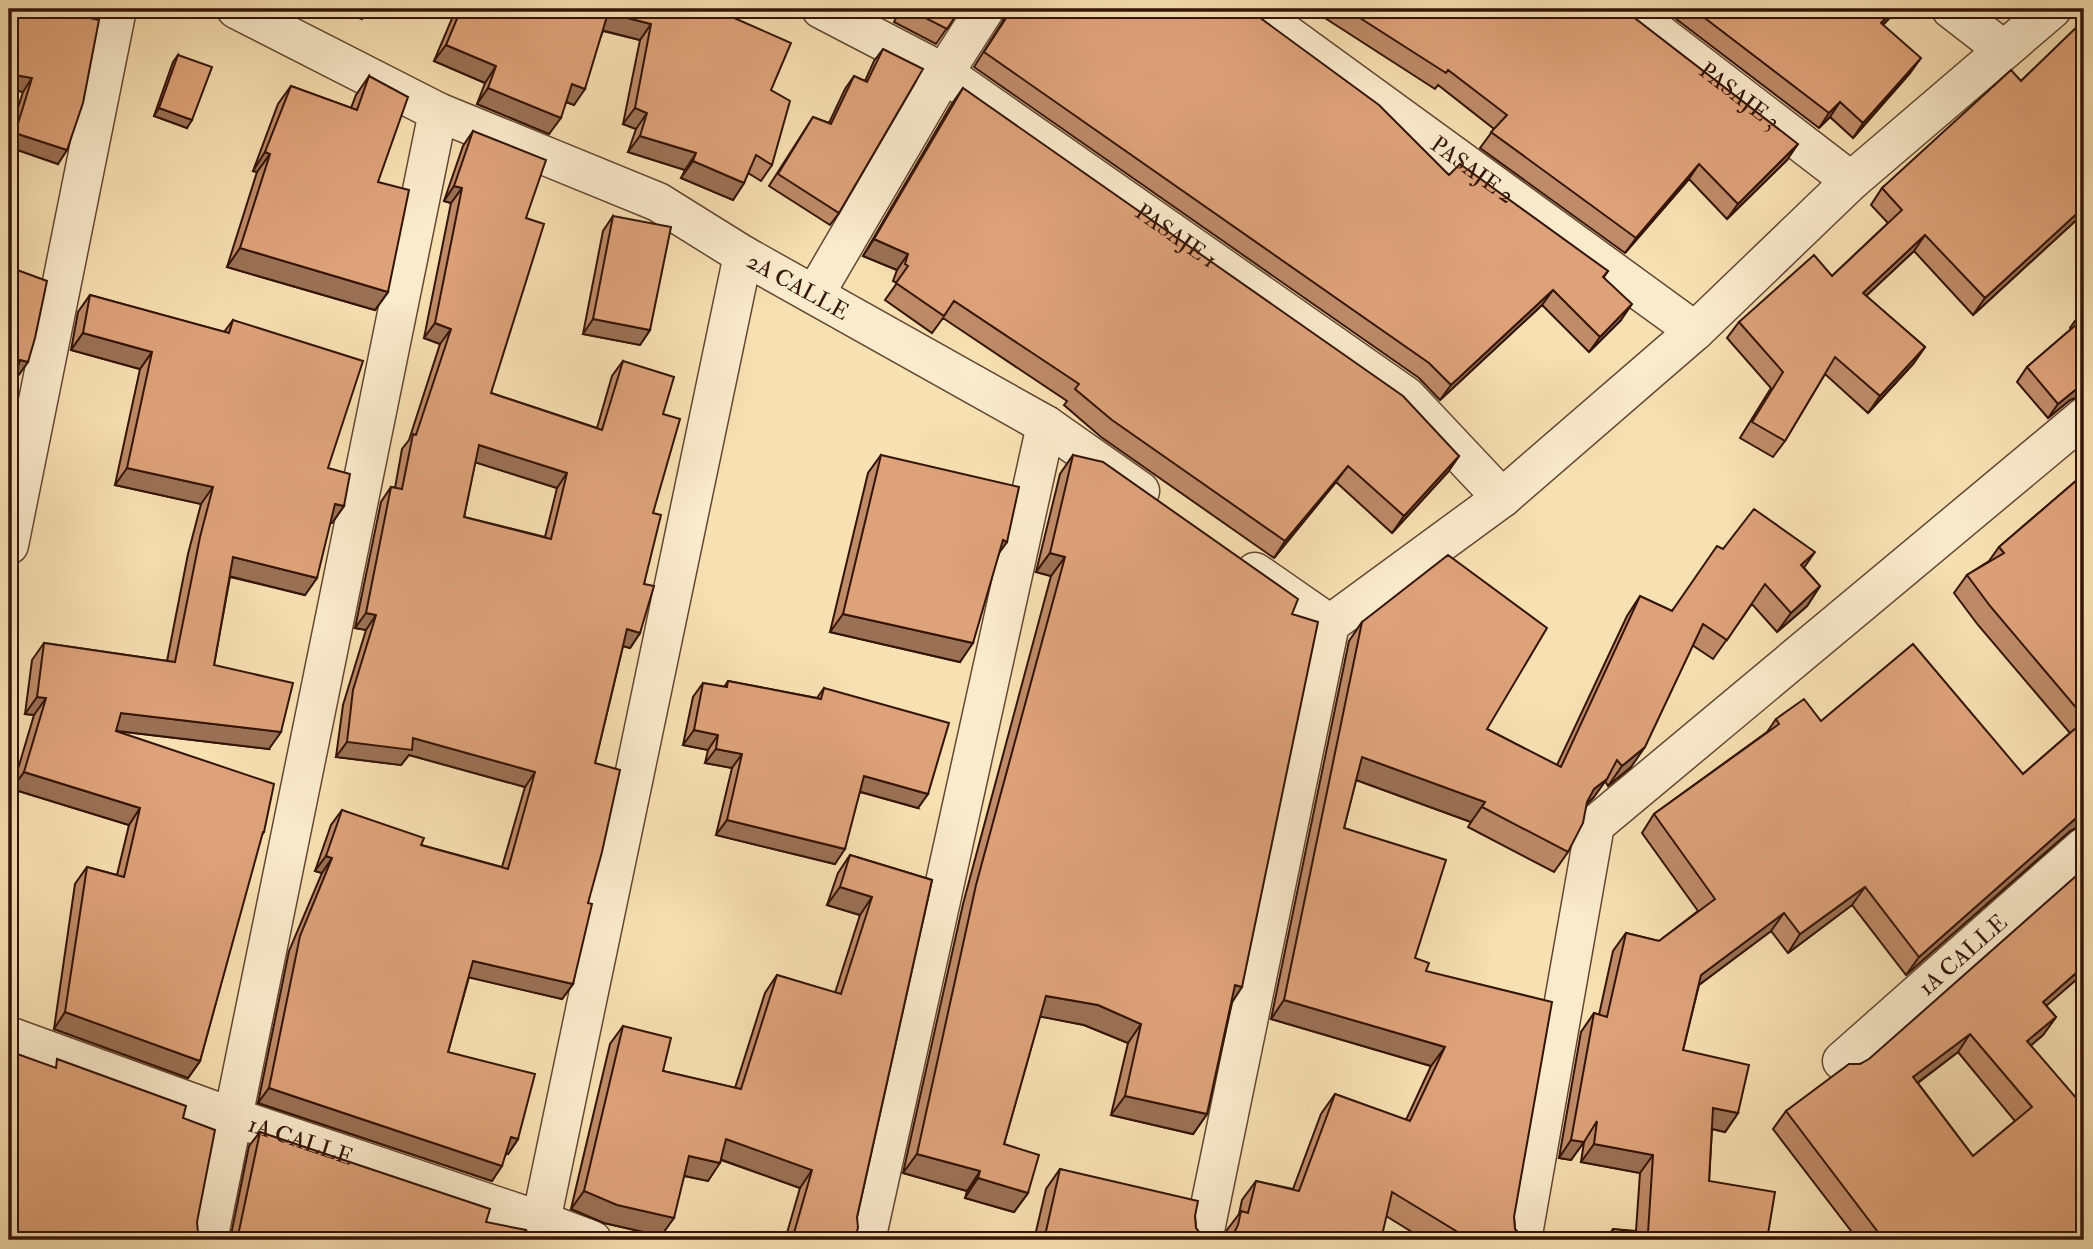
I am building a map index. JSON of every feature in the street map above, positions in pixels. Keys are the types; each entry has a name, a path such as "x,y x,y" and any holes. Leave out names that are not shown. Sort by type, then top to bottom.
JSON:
{"street":[{"path":"9,545 117,9"},
{"name":"2A CALLE","path":"236,9 438,112 658,202 743,255 1046,425 1171,512"},
{"name":"PASAJE 1","path":"821,9 944,73 1406,396 1502,498"},
{"path":"816,294 944,73 985,9"},
{"name":"PASAJE 2","path":"1252,9 1695,331"},
{"name":"PASAJE 3","path":"1627,9 1851,181"},
{"path":"1951,9 2004,50"},
{"path":"1203,1240 1330,624 1502,498 1695,331 1851,181 2052,9"},
{"path":"208,1240 438,112"},
{"path":"539,1230 743,255"},
{"path":"1522,1240 1595,825 2084,417"},
{"path":"866,1240 1046,425"},
{"path":"1227,552 1330,624"},
{"name":"1A CALLE","path":"1842,1061 2084,846"},
{"name":"1A CALLE","path":"9,1036 539,1230 592,1240"}],"building":[{"path":"9,9 65,9 63,12 99,20 83,103 67,150 15,133 32,78 9,74"},
{"path":"461,9 737,9 734,18 791,43 771,90 790,101 772,165 756,155 744,183 693,161 696,153 640,136 647,113 635,108 651,24 608,13 585,89 572,84 561,118 488,88 496,66 446,45"},
{"path":"908,9 960,9 947,29"},
{"path":"1012,9 1248,9 1379,105 1449,175 1460,164 1608,271 1603,277 1632,304 1600,337 1553,290 1451,385 1429,363 984,52"},
{"path":"1346,9 1623,9 1798,144 1738,204 1699,164 1636,238 1491,132 1507,115 1448,70 1446,73"},
{"path":"1693,9 1894,9 1881,23 1921,58 1863,123 1840,102 1829,113"},
{"path":"2084,20 2084,207 1985,298 1925,235 1863,293 1925,347 1880,396 1835,357 1785,441 1752,422 1783,372 1739,322 1814,255 1832,276 1902,210 1882,188 2011,70 2021,81"},
{"path":"883,49 923,69 839,213 778,174 813,117 831,124 854,76 867,82"},
{"path":"178,55 212,67 192,120 159,108"},
{"path":"369,76 408,97 378,182 409,190 388,292 240,248 270,154 265,152 291,86 357,110"},
{"path":"963,88 1403,396 1459,456 1404,516 1348,466 1285,541 1112,420 1075,389 1079,384 954,301 944,316 896,283 908,266 905,264 908,254 874,239"},
{"path":"473,131 546,160 526,218 544,224 491,393 602,430 623,361 674,377 663,414 680,419 653,513 661,515 644,584 654,586 640,633 627,629 595,763 620,770 588,903 592,904 573,984 473,961 448,1052 535,1074 518,1139 511,1137 502,1166 269,1088 300,936 332,858 326,856 342,810 424,838 421,845 508,869 535,772 413,738 412,750 347,742 353,690 376,615 366,613 391,487 402,489 413,434 416,435 451,329 435,323 462,188 454,186","holes":["479,445 567,473 551,539 464,517"]},
{"path":"613,216 671,227 650,330 593,319"},
{"path":"9,267 47,281 28,362 20,360 9,397"},
{"path":"90,295 229,333 233,320 363,361 328,468 350,474 344,506 335,504 317,578 233,557 214,665 293,683 281,732 121,713 116,731 274,784 264,832 200,1061 65,1012 87,867 124,877 140,808 24,772 46,698 37,697 44,643 175,662 213,487 127,468 152,352 83,333"},
{"path":"2084,318 2084,384 2058,404 2027,367"},
{"path":"881,455 1019,487 1007,542 1003,540 973,643 843,614"},
{"path":"1073,455 1103,462 1298,599 1292,614 1318,622 1242,987 1235,985 1207,1114 1125,1096 1141,1024 1098,1005 1046,996 1004,1144 1039,1155 1028,1193 978,1178 980,1171 917,1154 976,885 1065,557 1050,553"},
{"path":"2084,474 2084,717 1967,575 2004,553 1999,547"},
{"path":"1754,509 1815,552 1801,565 1820,586 1791,613 1765,584 1727,640 1703,624 1645,747 1622,766 1617,760 1607,779 1594,789 1587,802 1583,823 1568,852 1482,807 1485,802 1362,757 1344,828 1446,860 1415,958 1429,963 1426,971 1552,1002 1514,1217 1515,1229 1522,1240 1471,1240 1392,1192 1381,1240 1225,1240 1233,1235 1241,1211 1248,1213 1256,1181 1299,1191 1335,1094 1410,1121 1445,1047 1284,1000 1362,622 1448,555 1547,628 1487,729 1561,767 1640,596 1672,611 1717,546 1723,549"},
{"path":"1913,644 2023,774 2084,721 2084,811 1919,957 1865,887 1800,934 1784,913 1701,975 1683,1050 1749,1065 1738,1113 1713,1108 1709,1181 1775,1192 1767,1240 1612,1240 1613,1229 1648,1233 1653,1155 1594,1144 1597,1121 1584,1142 1571,1140 1594,1013 1607,1017 1626,933 1659,941 1715,899 1654,814 1779,724 1776,719 1804,699 1821,721"},
{"path":"728,681 821,699 824,688 949,723 928,794 864,776 845,849 727,820 742,754 716,749 718,735 694,730 703,683 727,687"},
{"path":"850,855 932,880 854,1240 792,1240 812,1170 726,1139 720,1163 689,1156 674,1218 617,1205 584,1191 623,1026 671,1038 663,1071 741,1089 777,975 841,994 872,897 840,887"},
{"path":"2084,869 2084,966 2043,1002 2056,1017 2027,1041 2084,1107 2084,1233 2075,1240 2070,1236 2065,1240 1884,1240 1786,1111 1849,1064 1860,1064 1869,1059","holes":["1970,1034 2032,1107 1973,1156 1913,1077"]},
{"path":"9,1051 56,1068 57,1059 186,1106 183,1118 215,1130 197,1222 202,1240 9,1240"},
{"path":"260,1132 490,1209 486,1222 526,1230 530,1238 234,1240 239,1231"},
{"path":"1060,1169 1198,1201 1196,1228 1209,1240 1044,1240"}]}
